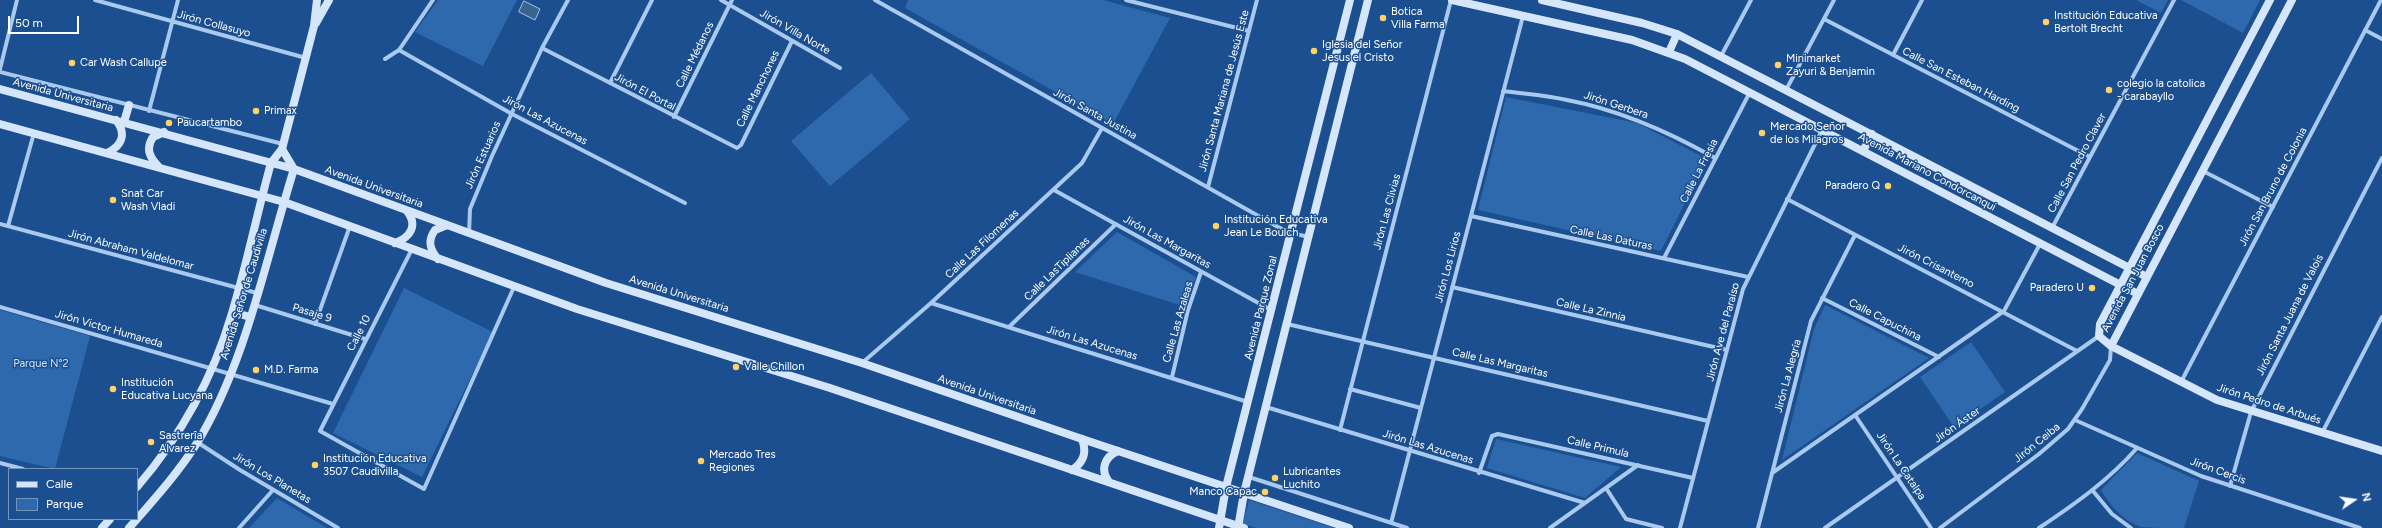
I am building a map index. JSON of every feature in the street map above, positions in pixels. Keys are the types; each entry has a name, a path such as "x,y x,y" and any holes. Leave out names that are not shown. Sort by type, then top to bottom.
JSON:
{"main road":[{"name":"Avenida Señor de Caudivilla","path":"138,486 175,439 196,402 212,367 233,312 271,163 283,147 314,26 317,0"},
{"name":"Avenida Señor de Caudivilla","path":"314,26 329,0"},
{"name":"Avenida Parque Zonal","path":"1219,524 1226,487 1350,0"},
{"path":"0,124 284,202 350,225 514,287 830,388 1109,482 1219,524 1240,527 1244,493 1368,0"},
{"name":"Avenida Mariano Condorcanqui","path":"1452,0 1632,40 1669,52 1750,92 2138,294"},
{"name":"Avenida Mariano Condorcanqui","path":"1542,0 1642,22 1677,34 2147,277"},
{"name":"Avenida San Juan Bosco","path":"2270,0 2100,324 2098,336 2110,346 2292,0"},
{"path":"1669,52 1677,34"},
{"name":"Avenida Universitaria","path":"0,89 164,132 294,169 606,283 862,363 1082,439 1349,528"},
{"path":"124,122 129,105"},
{"path":"106,152 119,146 122,141 122,131 116,120"},
{"path":"160,168 150,157 149,146 153,137 164,132"},
{"path":"1864,151 1872,134"},
{"path":"283,147 294,169"},
{"name":"Avenida Señor de Caudivilla","path":"138,518 171,479 197,442 231,373 254,305 294,169"},
{"path":"395,243 408,237 411,232 413,221 407,211"},
{"path":"438,259 432,250 430,239 435,230 447,225"},
{"path":"233,312 250,317"},
{"name":"Jirón Pedro de Arbués","path":"2110,346 2217,400 2322,434 2382,451"},
{"path":"1072,470 1078,466 1084,457 1085,451 1082,439"},
{"path":"1109,482 1106,477 1104,464 1107,458 1118,451"},
{"path":"102,528 109,520"},
{"name":"Avenida Señor de Caudivilla","path":"129,528 136,520"}],"street":[{"path":"0,69 18,0"},
{"name":"Jirón Collasuyo","path":"95,0 306,58"},
{"path":"149,111 178,0"},
{"path":"385,58 399,50 433,0"},
{"name":"Jirón Estuarios","path":"469,234 470,209 542,48 568,0"},
{"path":"610,83 652,0"},
{"name":"Jirón Villa Norte","path":"721,0 840,68"},
{"name":"Calle Médanos","path":"674,117 732,0"},
{"name":"Jirón Santa Justina","path":"875,0 1291,233 1309,237"},
{"path":"1126,0 1249,31"},
{"name":"Jirón Santa Mariana de Jesús Este","path":"1208,187 1257,0"},
{"name":"Jirón Las Clivias","path":"1340,430 1452,0"},
{"path":"1721,56 1751,0"},
{"path":"1786,90 1834,0"},
{"path":"1893,55 1922,0"},
{"name":"Calle San Pedro Claver","path":"2052,228 2174,0"},
{"name":"Jirón San Bruno de Colonia","path":"2181,382 2381,0"},
{"name":"Jirón Los Lirios","path":"1391,523 1523,16"},
{"name":"Calle San Esteban Harding","path":"1824,19 2090,157"},
{"path":"2365,30 2382,39"},
{"name":"Calle Manchones","path":"741,146 792,40"},
{"name":"Jirón El Portal","path":"542,48 732,147 737,148 741,146"},
{"name":"Jirón Las Azucenas","path":"399,50 512,114 685,203"},
{"name":"Avenida Universitaria","path":"0,72 283,147"},
{"name":"Jirón Gerbera","path":"1503,91 1567,100 1624,115 1671,134 1716,158"},
{"name":"Calle La Fresia","path":"1664,258 1750,92"},
{"name":"Calle Las Filomenas","path":"862,363 931,303 1082,163 1102,128"},
{"name":"Jirón Ave del Paraíso","path":"1680,528 1748,277 1822,130"},
{"path":"8,226 34,133"},
{"name":"Jirón Santa Juana de Valois","path":"2230,486 2251,412 2382,158"},
{"path":"2202,171 2272,207"},
{"name":"Jirón Las Margaritas","path":"1054,190 1271,310"},
{"name":"Jirón Crisantemo","path":"1787,199 2004,311 2077,351"},
{"name":"Calle Las Daturas","path":"1471,216 1748,277"},
{"name":"Jirón Abraham Valdelomar","path":"0,224 257,293"},
{"name":"Calle LasTiplianas","path":"1010,326 1116,224"},
{"path":"315,324 350,225"},
{"name":"Jirón La Alegría","path":"1758,528 1811,321 1855,235"},
{"path":"1772,473 2004,311 2040,244"},
{"name":"Calle 10","path":"412,249 320,431 424,489 514,287"},
{"name":"Calle Las Azaleas","path":"1172,377 1188,310 1201,272"},
{"name":"Calle La Zinnia","path":"1452,287 1727,350"},
{"name":"Calle Capuchina","path":"1822,298 1939,357"},
{"name":"Jirón Las Azucenas","path":"931,303 1010,326 1248,402"},
{"name":"Pasaje 9","path":"254,305 366,339"},
{"name":"Jirón Victor Humareda","path":"0,307 212,367 333,404"},
{"path":"2322,434 2382,317"},
{"name":"Calle Las Margaritas","path":"1287,324 1434,356 1708,421"},
{"name":"Jirón Áster","path":"1825,528 2098,336"},
{"name":"Jirón Ceiba","path":"1940,528 2050,445 2075,420 2110,360 2110,346"},
{"path":"1350,389 1421,408"},
{"name":"Jirón Las Azucenas","path":"1266,407 1479,473 1585,503"},
{"name":"Jirón La Catalpa","path":"1856,415 1931,528"},
{"name":"Jirón Cercis","path":"2075,420 2201,476 2360,528"},
{"name":"Calle Primula","path":"1479,473 1492,436 1498,434 1693,478"},
{"name":"Jirón Los Planetas","path":"197,442 273,490 338,528"},
{"path":"2040,528 2093,491 2124,464 2137,448"},
{"path":"0,463 19,468"},
{"path":"1550,528 1638,465"},
{"path":"1248,477 1407,528"},
{"path":"1606,488 1626,518 1662,528"},
{"path":"239,528 273,490"},
{"path":"2093,491 2112,514 2131,528"}],"green space":[{"path":"438,0 517,0 483,66 415,32"},
{"path":"908,0 1103,0 1170,18 1113,124 905,8"},
{"path":"2136,0 2168,0 2161,13"},
{"path":"2181,0 2260,0 2243,33"},
{"path":"871,73 910,119 830,186 791,141"},
{"path":"1506,97 1637,123 1707,159 1661,251 1478,210"},
{"path":"1117,232 1196,277 1186,307 1075,272"},
{"path":"404,288 493,332 422,477 333,433"},
{"path":"1825,305 1929,358 1782,460 1814,329"},
{"name":"Parque N°2","path":"0,310 90,336 55,468 0,456"},
{"path":"1971,342 2005,392 1954,427 1920,377"},
{"path":"1496,439 1621,467 1585,498 1487,468"},
{"path":"2137,453 2199,481 2184,528 2141,527 2134,524 2118,512 2101,490"},
{"path":"277,498 327,528 249,528"},
{"path":"1249,500 1334,528 1257,528 1243,524"}],"shaded area":[{"path":"524,1 540,9 535,20 519,12"}],"place":[{"name":"Botica Villa Farma","path":"1383,18"},
{"name":"Institución Educativa Bertolt Brecht","path":"2046,22"},
{"name":"Iglesia del Señor Jesus el Cristo","path":"1314,51"},
{"name":"Car Wash Callupe","path":"72,63"},
{"name":"Minimarket Zayuri & Benjamin","path":"1778,65"},
{"name":"colegio la catolica - carabayllo","path":"2109,90"},
{"name":"Primax","path":"256,111"},
{"name":"Paucartambo","path":"169,123"},
{"name":"Mercado Señor de los Milagros","path":"1762,133"},
{"name":"Paradero Q","path":"1888,186"},
{"name":"Snat Car Wash Vladi","path":"113,200"},
{"name":"Institución Educativa Jean Le Boulch","path":"1216,226"},
{"name":"Paradero U","path":"2092,288"},
{"name":"Valle Chillon","path":"736,367"},
{"name":"M.D. Farma","path":"256,370"},
{"name":"Institución Educativa Lucyana","path":"113,389"},
{"name":"Sastrerîa Alvarez","path":"151,442"},
{"name":"Mercado Tres Regiones","path":"701,461"},
{"name":"Institución Educativa 3507 Caudivilla","path":"315,465"},
{"name":"Lubricantes Luchito","path":"1275,478"},
{"name":"Manco Capac","path":"1265,492"}]}
